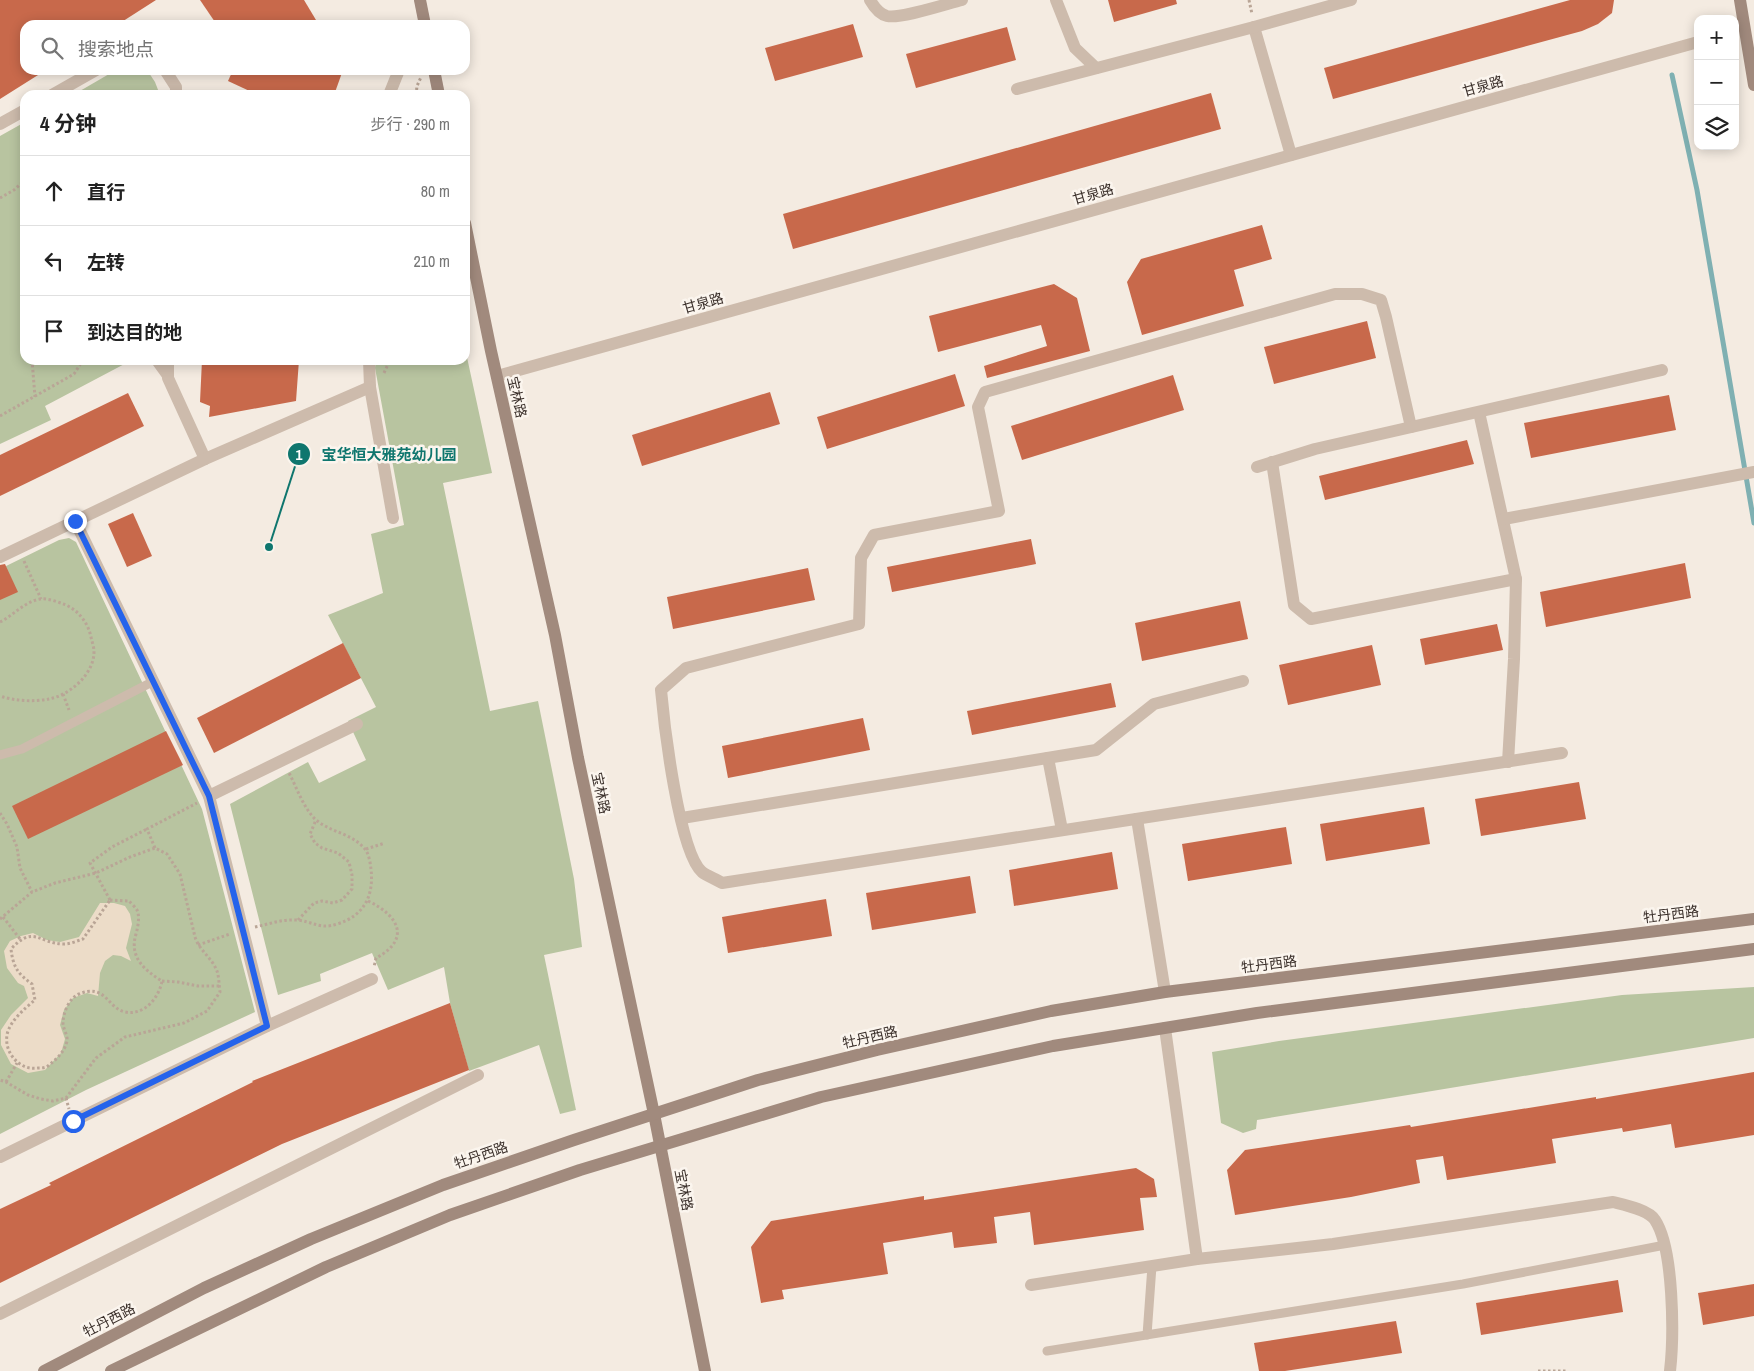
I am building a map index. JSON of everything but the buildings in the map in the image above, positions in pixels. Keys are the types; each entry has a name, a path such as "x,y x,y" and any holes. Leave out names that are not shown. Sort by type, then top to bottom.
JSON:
{"street":[{"path":"420,0 422,20"},
{"path":"870,0 876,10 888,16 901,16 962,0"},
{"path":"1056,0 1075,48 1096,68"},
{"path":"1017,89 1351,0"},
{"path":"1740,0 1740,30 1754,85"},
{"path":"1254,27 1291,155"},
{"name":"甘泉路","path":"497,376 1694,43"},
{"path":"61,90 87,75"},
{"path":"169,75 176,90"},
{"path":"391,90 397,75"},
{"path":"435,75 438,90"},
{"path":"0,124 20,113"},
{"name":"宝林路","path":"470,247 555,635 580,767 654,1114 705,1371"},
{"path":"1411,428 1386,317 1380,300 1362,294 1335,294 985,392 978,407 998,512 874,535 861,558 859,624 686,668 660,690 667,748 690,854 702,872 722,883 1562,753"},
{"path":"168,365 169,380 205,459"},
{"path":"369,365 370,386 393,518"},
{"path":"1257,466 1316,449 1662,370"},
{"path":"0,557 205,459 370,386"},
{"path":"1479,412 1516,579 1508,762"},
{"path":"1272,462 1294,604 1311,619 1516,579"},
{"path":"1504,519 1754,472"},
{"path":"75,521 209,796 267,1026"},
{"path":"682,818 1096,750 1154,704 1243,681"},
{"path":"209,796 358,724"},
{"path":"1048,758 1062,830"},
{"path":"1137,819 1165,992"},
{"name":"牡丹西路","path":"44,1371 204,1288 328,1232 442,1184 758,1080 877,1050 1051,1012 1165,992 1754,919"},
{"path":"111,1371 326,1267 441,1219 570,1173 821,1097 1053,1046 1165,1028 1267,1012 1754,949"},
{"path":"0,1157 267,1026 372,979"},
{"path":"1165,1028 1197,1259"},
{"path":"0,1314 478,1075"},
{"path":"1030,1285 1197,1259 1332,1244 1614,1202 1635,1207 1654,1218 1665,1245 1672,1295 1670,1371"}],"lane":[{"path":"158,365 169,380"},
{"path":"0,755 22,749 154,681"},
{"path":"1047,1351 1463,1284 1665,1245"},
{"path":"1147,1335 1152,1266"}],"path":[{"path":"417,90 422,75"},
{"path":"0,198 20,185"},
{"path":"32,365 35,397"},
{"path":"0,416 74,374 80,365"},
{"path":"18,548 41,599"},
{"path":"0,622 25,605 41,599 58,602 70,607 82,617 89,628 94,652 91,665 83,679 64,694 49,699 11,700 0,696"},
{"path":"64,694 74,722"},
{"path":"198,945 243,930 280,921 298,920 326,927 338,924 359,912 368,902 372,880 366,849 354,838 316,820 309,812 282,761"},
{"path":"110,900 90,863 112,847 209,796"},
{"path":"0,813 17,847 20,868 32,892"},
{"path":"298,920 314,903 333,903 342,900 352,889 352,875 349,862 338,853 322,848 315,843 310,834 316,820"},
{"path":"147,829 154,848"},
{"path":"366,849 385,843"},
{"path":"0,1080 28,1095 40,1099 53,1101 66,1098 96,1058 124,1037 184,1023 207,1011 220,992 217,971 198,945 180,874 168,854 154,848 130,857 96,874 54,883 32,892 1,918 20,939"},
{"path":"110,900 83,939 65,944 35,936 20,939 11,949 12,962 21,976 32,984 35,1000 18,1014 7,1034 8,1048 17,1063 23,1067 34,1069 48,1067 62,1052 68,1039 63,1024 66,1008 76,995 90,991 103,994 124,1012 136,1012 154,1000 162,982"},
{"path":"110,900 129,901 137,910 138,925 134,938 134,952 146,972 162,982 219,986"},
{"path":"368,902 381,907 394,919 397,934 394,944 385,953 376,958 372,979"},
{"path":"0,1033 7,1034"},
{"path":"6,1082 17,1063"},
{"path":"1538,1371 1567,1371"}],"green space":[{"path":"107,75 150,75 158,90 82,90"},
{"path":"20,125 20,365 123,365 45,406 51,420 0,444 0,136"},
{"path":"375,365 469,365 492,473 443,483 490,711 538,701 574,879 582,947 544,955 576,1110 560,1114 539,1045 469,1071 450,1003 444,967 388,990 372,953 320,974 321,981 278,995 230,804 308,762 319,783 366,760 348,721 376,707 328,615 383,593 371,534 404,525"},
{"path":"69,538 76,542 202,809 255,1012 86,1090 0,1134 0,569 59,540"},
{"path":"1754,987 1754,1038 1257,1120 1256,1129 1243,1133 1221,1123 1212,1052 1279,1041 1622,995"}],"shaded area":[{"path":"100,903 114,903 125,906 130,914 132,924 126,948 131,961 121,956 113,955 105,961 100,973 98,996 87,993 73,998 64,1010 60,1025 65,1039 61,1053 45,1070 28,1073 11,1064 1,1045 1,1030 11,1015 28,998 24,986 18,983 7,968 4,951 10,941 33,933 47,940 60,942 79,937"}],"waterway":[{"path":"1672,75 1697,190 1754,523"}],"place":[{"name":"宝华恒大雅苑幼儿园","path":"269,547"}],"route":[{"path":"73,1121 267,1026 209,796 75,521"}]}
